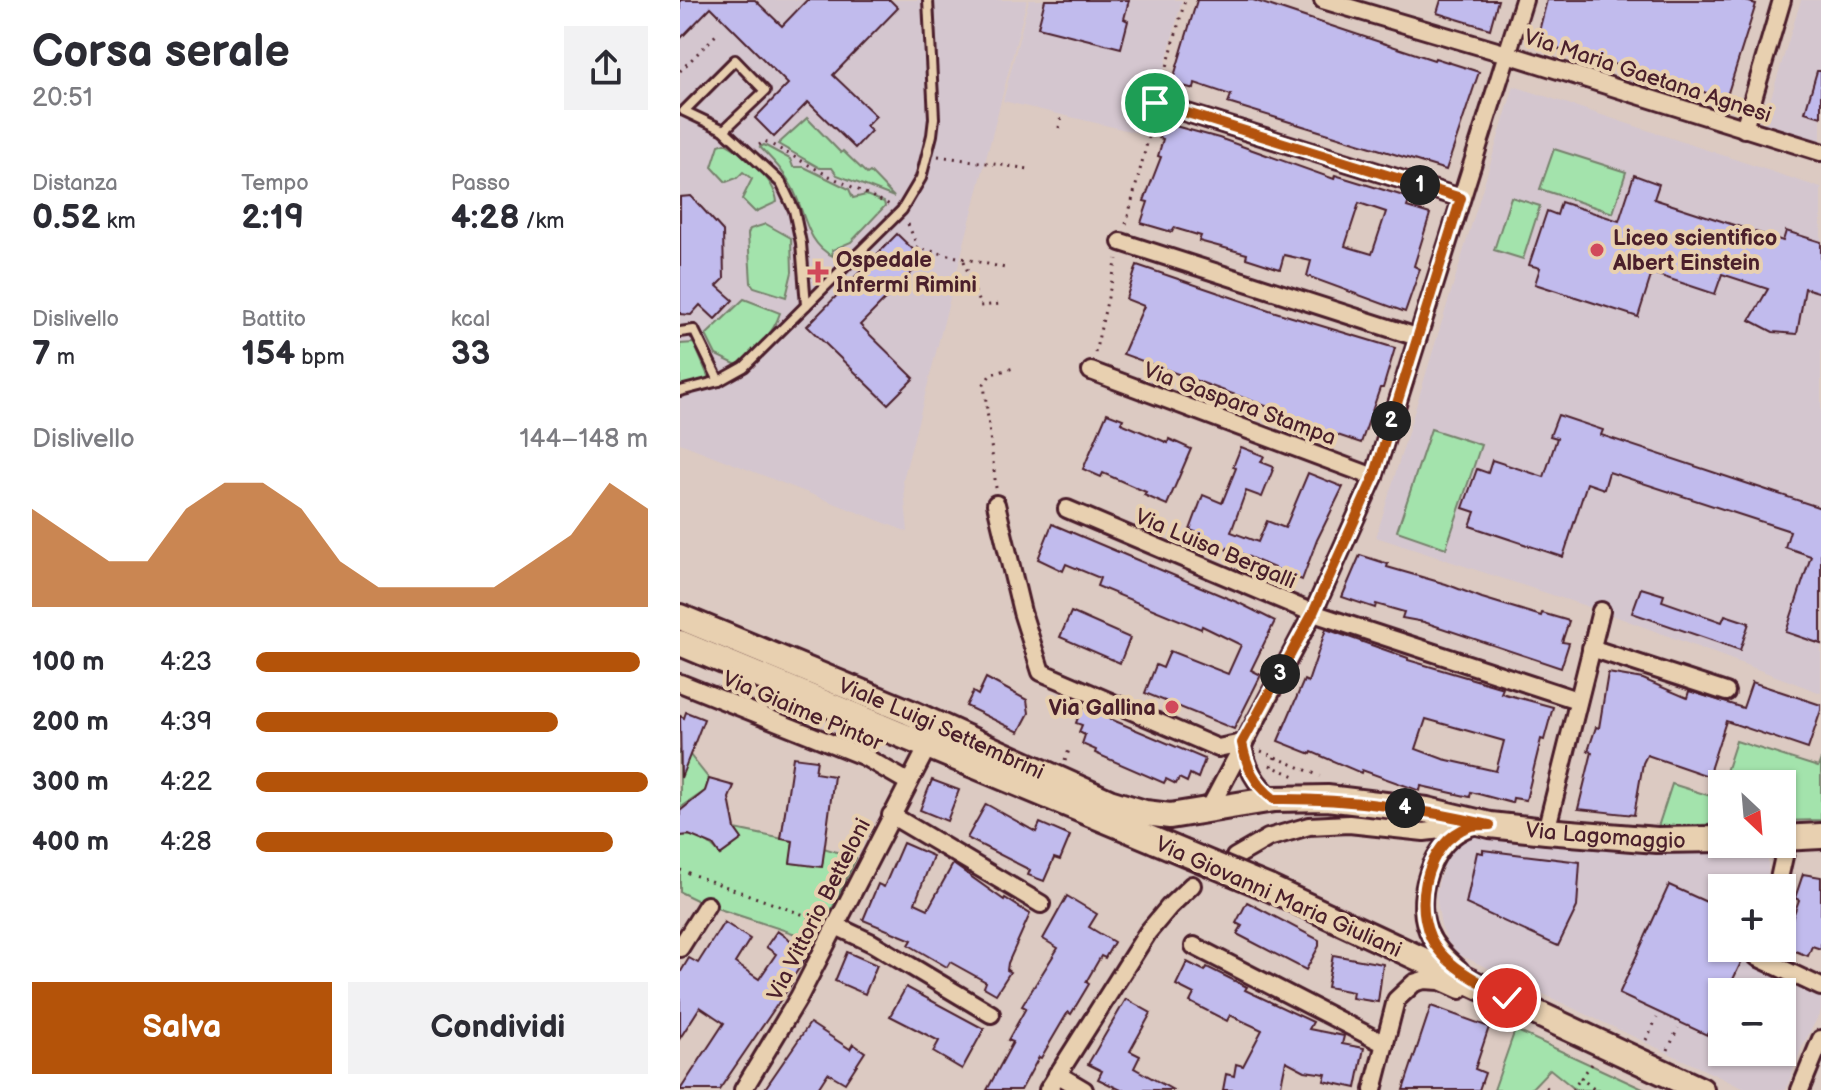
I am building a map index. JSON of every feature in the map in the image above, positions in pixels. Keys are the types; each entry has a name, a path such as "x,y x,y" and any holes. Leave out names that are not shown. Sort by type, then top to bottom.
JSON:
{"main road":[{"name":"Viale Luigi Settembrini","path":"680,617 894,706 1109,802 1145,813 1170,816 1274,799"},
{"name":"Viale Luigi Settembrini","path":"680,643 1118,825"},
{"name":"Via Lagomaggio","path":"1274,799 1341,800 1427,810 1480,825 1657,840 1708,839"},
{"name":"Via Giovanni Maria Giuliani","path":"1118,825 1269,888 1701,1090"},
{"path":"1796,837 1821,836"}],"street":[{"name":"Via Maria Gaetana Agnesi","path":"1323,0 1821,152"},
{"path":"1208,811 1313,613 1374,477 1524,0"},
{"path":"1744,129 1782,0"},
{"path":"1156,104 1461,198"},
{"path":"1121,242 1417,337"},
{"name":"Via Gaspara Stampa","path":"1091,371 1374,477"},
{"path":"996,504 1022,612 1041,672 1218,748 1242,743"},
{"name":"Via Luisa Bergalli","path":"1067,509 1313,613 1577,700"},
{"path":"1546,831 1601,611"},
{"path":"1591,648 1726,692"},
{"name":"Via Giaime Pintor","path":"680,683 863,756 908,782"},
{"path":"1242,743 1251,775 1259,787 1274,799"},
{"name":"Via Vittorio Betteloni","path":"743,1090 799,997 928,746"},
{"path":"891,815 1041,904"},
{"path":"1235,857 1268,838 1309,826 1349,824 1424,832 1480,825"},
{"path":"1480,825 1445,844 1432,865 1425,886 1423,907 1427,929 1439,952 1462,972 1507,998"},
{"path":"1048,1090 1148,932 1192,885"},
{"path":"680,948 707,905"},
{"path":"836,926 872,943 991,1014"},
{"path":"1194,946 1385,1044"},
{"path":"1768,962 1821,987"},
{"path":"1373,1090 1396,1000 1414,983 1440,981 1485,1002 1507,998"},
{"path":"1800,1090 1821,1039"},
{"path":"1057,1074 1084,1090"}],"lane":[{"path":"680,391 719,381 744,367 902,210 921,178 934,118 928,0"},
{"path":"724,130 765,91 735,60 684,111 724,130 781,183 794,210 801,243 806,305"},
{"path":"680,332 694,330 719,381"}],"path":[{"path":"1156,104 1185,0"},
{"path":"680,71 717,34"},
{"path":"1059,128 1061,115"},
{"path":"749,151 765,141 827,175 902,210 918,248 1005,268"},
{"path":"927,154 1029,169"},
{"path":"964,260 980,306 1000,304"},
{"path":"996,504 984,384 991,374 1014,368"},
{"path":"1275,757 1271,766 1288,772"},
{"path":"680,870 836,926"},
{"path":"1644,1044 1657,1018"},
{"path":"1666,1055 1678,1028"},
{"path":"1572,1090 1594,1060"},
{"path":"1581,1078 1595,1090"}],"shaded area":[{"name":"Ospedale Infermi Rimini","path":"680,0 1027,0 903,480 908,532 680,443"},
{"path":"1029,0 1182,0 1147,135 1003,101"},
{"path":"1801,0 1821,0 1821,145 1762,127"},
{"path":"1514,86 1821,188 1821,693 1601,611 1376,537"},
{"path":"1490,835 1633,852 1708,851 1708,858 1768,858 1768,874 1708,874 1708,962 1747,962 1782,978 1708,978 1708,1066 1795,1066 1786,1090 1747,1090 1460,955 1448,942 1441,926 1436,895 1447,856 1459,844 1474,837"},
{"path":"1796,984 1821,996 1821,1011 1796,1063"}],"green space":[{"path":"807,118 841,153 843,151 867,174 870,172 894,197 837,175 832,168 820,168 778,144"},
{"path":"725,143 741,153 765,176 777,202 755,212 742,199 752,179 743,172 726,182 712,167 719,145"},
{"path":"764,145 790,159 793,167 804,167 849,189 853,198 866,195 884,202 885,206 851,242 832,250 833,256 817,244 792,187 760,147"},
{"path":"1554,149 1626,172 1613,213 1540,189"},
{"path":"1511,197 1540,206 1523,259 1494,250"},
{"path":"766,224 791,238 792,272 786,297 754,287 751,283 748,234 750,229"},
{"path":"744,299 780,313 768,335 737,365 716,355 706,335"},
{"path":"694,343 707,380 680,385 680,344"},
{"path":"1431,429 1481,445 1446,548 1397,531"},
{"path":"1736,741 1818,767 1821,759 1821,820 1796,821 1796,770 1727,770"},
{"path":"680,751 690,755 709,779 705,791 680,808"},
{"path":"1672,784 1708,795 1708,825 1658,827"},
{"path":"735,829 793,841 791,863 822,867 824,848 856,858 817,941 707,905 680,892 680,836 703,840 720,855 742,839"},
{"path":"1515,1030 1645,1090 1576,1090 1550,1069 1530,1090 1494,1090"}],"building":[{"path":"680,0 755,0 782,26 807,0 890,0 898,8 833,75 876,116 866,126 871,131 855,148 808,102 774,137 755,118 788,84 711,7 680,39"},
{"path":"1045,0 1129,0 1124,19 1128,21 1121,48 1038,27"},
{"path":"1197,0 1253,0 1479,72 1446,170 1228,103 1231,95 1195,83 1194,89 1172,83"},
{"path":"1441,0 1498,0 1490,29 1437,13"},
{"path":"1547,0 1742,0 1756,4 1726,99 1536,43"},
{"path":"1817,71 1821,71 1821,117 1805,112"},
{"path":"1164,123 1219,138 1334,179 1335,175 1410,198 1407,207 1430,214 1414,266 1420,269 1405,312 1307,276 1311,261 1284,255 1280,269 1246,258 1247,254 1199,241 1201,236 1141,223 1148,202 1144,201 1161,157 1158,156 1163,139 1159,138","holes":["1359,203 1386,212 1372,254 1345,246"]},
{"name":"Liceo scientifico Albert Einstein","path":"1634,175 1659,184 1654,199 1783,241 1786,231 1821,242 1821,293 1805,288 1797,334 1773,332 1750,320 1768,289 1722,274 1715,294 1652,273 1638,317 1535,284 1540,268 1529,265 1547,211 1557,215 1561,202 1619,221"},
{"path":"691,196 723,231 724,279 717,286 733,300 715,319 700,305 691,315 680,314 680,197"},
{"path":"897,234 924,260 860,325 914,378 888,404 807,326"},
{"path":"1137,265 1272,311 1395,348 1361,443 1284,417 1285,413 1123,354 1144,306 1126,299"},
{"path":"1107,413 1123,419 1121,423 1191,449 1167,505 1103,473 1101,477 1083,469"},
{"path":"1558,415 1603,430 1601,435 1821,508 1821,644 1786,632 1811,556 1785,547 1790,531 1609,472 1604,489 1587,483 1563,557 1470,526 1475,512 1463,508 1477,469 1488,473 1492,460 1544,477 1557,438 1550,436"},
{"path":"1241,447 1264,456 1261,462 1274,467 1262,497 1246,491 1231,532 1258,542 1267,521 1285,528 1308,473 1343,487 1317,540 1302,580 1207,542 1209,537 1190,530 1203,495 1222,503"},
{"path":"1052,524 1275,621 1251,670 1261,675 1234,729 1145,693 1156,665 1163,668 1170,651 1228,674 1241,645 1202,626 1201,629 1097,586 1100,578 1066,564 1063,571 1038,559"},
{"path":"1360,555 1482,598 1569,621 1562,642 1569,643 1561,668 1424,622 1402,618 1404,612 1376,604 1375,608 1342,597"},
{"path":"1641,588 1664,595 1662,601 1722,622 1725,615 1749,623 1740,650 1632,613"},
{"path":"1071,612 1130,638 1120,663 1060,637"},
{"path":"1326,629 1408,660 1503,688 1501,693 1553,707 1544,740 1541,739 1526,800 1513,798 1512,803 1471,792 1470,797 1421,786 1420,791 1362,770 1361,773 1278,741 1304,680 1308,682","holes":["1426,719 1504,741 1496,771 1443,759 1416,749"]},
{"path":"1608,673 1643,679 1687,698 1689,691 1743,708 1752,682 1821,705 1808,749 1726,721 1708,776 1647,755 1634,815 1578,809 1592,752 1588,751 1596,727 1599,728"},
{"path":"986,678 1027,700 1029,713 1019,732 966,706 973,692 978,695"},
{"path":"1082,707 1205,759 1198,778 1190,774 1187,782 1179,778 1176,784 1166,779 1164,783 1095,753 1096,750 1082,744 1085,735 1079,732 1082,725 1076,723"},
{"path":"686,712 704,719 681,778 680,716 684,718"},
{"path":"793,757 817,760 815,773 834,776 822,867 790,863 793,841 781,839"},
{"path":"709,779 734,786 729,798 735,829 742,839 720,855 713,845 689,835 680,836 680,811 705,791"},
{"path":"932,780 959,790 947,821 920,810"},
{"path":"986,804 1036,832 1040,823 1070,836 1060,860 1054,858 1044,881 1028,875 1030,870 967,838"},
{"path":"903,843 933,856 915,903 928,909 953,864 1004,900 1030,914 1008,963 1007,970 1010,972 996,994 984,987 986,982 950,962 947,967 909,945 912,940 863,920 878,884 884,887"},
{"path":"1483,850 1580,862 1577,907 1558,946 1466,904 1477,852 1483,853"},
{"path":"1803,874 1821,877 1821,949 1812,946 1808,956 1796,951 1796,908 1799,900 1796,895"},
{"path":"1669,885 1708,903 1708,962 1741,962 1734,978 1708,978 1707,1035 1619,994"},
{"path":"1067,896 1097,914 1089,927 1114,942 1105,958 1101,956 1086,982 1089,984 1039,1057 1021,1090 987,1090 1013,1042 1008,1040 1026,1008 1022,1006 1058,948 1043,939"},
{"path":"1247,902 1319,940 1306,970 1237,934 1242,926 1236,923"},
{"path":"724,922 750,939 735,963 759,979 776,954 766,947 777,931 809,953 719,1090 680,1090 724,1023 700,1007 680,1038 680,973 689,958 698,963"},
{"path":"847,952 877,965 865,994 835,981"},
{"path":"1333,955 1383,964 1378,1002 1352,998 1353,992 1327,987"},
{"path":"1187,962 1205,971 1207,967 1247,987 1245,990 1313,1022 1309,1029 1344,1036 1342,1044 1364,1048 1356,1088 1324,1081 1326,1074 1305,1071 1286,1061 1280,1090 1223,1090 1226,1074 1234,1076 1236,1064 1243,1066 1262,1030 1230,1015 1227,1021 1190,1002 1194,994 1176,985"},
{"path":"906,987 984,1029 962,1069 933,1052 939,1041 890,1016"},
{"path":"1126,999 1151,1013 1130,1051 1140,1056 1134,1068 1173,1090 1121,1090 1098,1079 1102,1071 1088,1064"},
{"path":"1431,1006 1489,1027 1475,1069 1485,1073 1479,1090 1403,1090"},
{"path":"810,1023 850,1049 853,1044 865,1052 845,1083 828,1073 817,1090 764,1090"}],"place":[{"name":"Liceo scientifico Albert Einstein","path":"1597,250"},
{"name":"Ospedale Infermi Rimini","path":"818,272"},
{"name":"Via Gallina","path":"1172,707"}],"route":[{"path":"1155,103 1461,198 1374,477 1313,613 1242,743 1251,775 1259,787 1274,799 1327,798 1427,810 1490,825 1471,826 1445,844 1432,865 1425,886 1423,907 1427,929 1439,952 1462,972 1507,998"}]}
